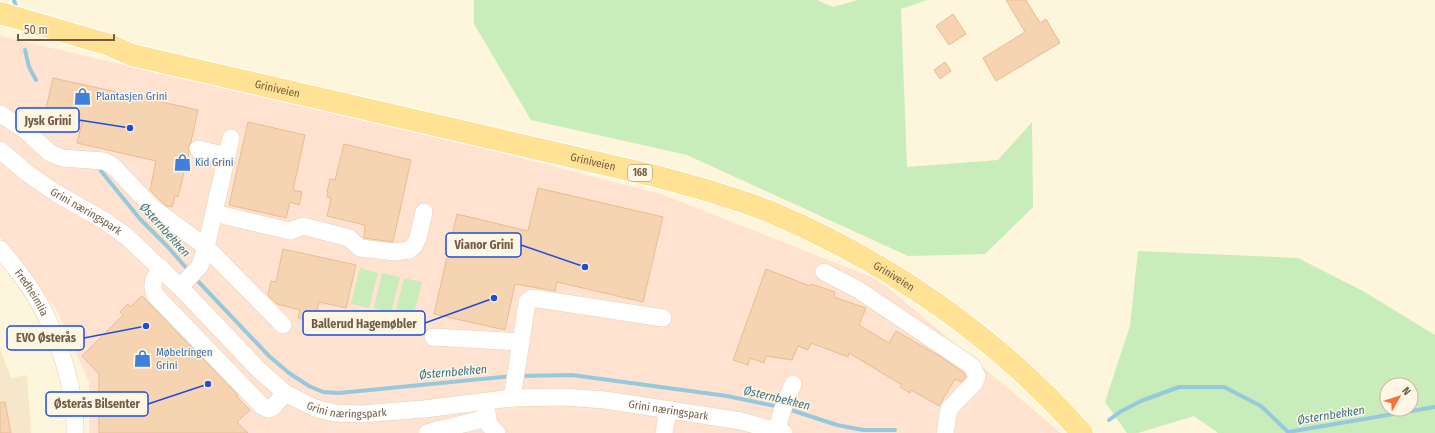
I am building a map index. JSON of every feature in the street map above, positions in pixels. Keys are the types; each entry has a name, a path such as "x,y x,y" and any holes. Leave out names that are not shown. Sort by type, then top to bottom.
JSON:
{"main road":[{"name":"Griniveien","path":"0,13 104,43 132,55 651,175 712,191 772,213 843,246 890,273 942,308 989,344 1022,372 1082,433"},
{"name":"Griniveien","path":"0,28 110,54 132,55"}],"street":[{"path":"0,114 25,130 50,153 62,158 104,162 112,165 153,208 206,247 283,325"},
{"path":"189,277 206,247 231,138"},
{"name":"Grini næringspark","path":"0,150 27,173 126,236 161,268 189,277 257,368 285,393 307,405 324,411 361,414 486,409 514,384 563,397 598,399 668,409 740,427 780,432"},
{"path":"198,150 227,156"},
{"path":"214,213 290,231 303,226 349,238 360,248 395,252 409,250 414,246 418,238 424,212"},
{"name":"Fredheimlia","path":"0,249 24,278 44,312 61,354 71,388 75,433"},
{"path":"161,268 154,278 152,288 155,295 262,406 268,409 273,407 285,393"},
{"path":"824,272 857,289 972,366 977,376 975,382 949,409 945,433"},
{"path":"514,384 527,302 532,298 663,318"},
{"path":"432,337 521,342"},
{"path":"780,432 787,398"},
{"path":"486,409 488,425 497,433"},
{"path":"427,433 440,428 473,422 486,409"},
{"path":"664,433 668,409"}],"shaded area":[{"path":"0,36 486,149 661,194 879,280 1061,433 89,433 89,382 56,309 0,237"},
{"path":"0,348 11,378 27,375 31,433 0,433"}],"green space":[{"path":"474,0 817,0 833,7 858,0 927,0 901,9 907,167 998,160 1032,122 1033,207 985,254 908,256 687,155 531,120 474,24"},
{"path":"1138,251 1298,258 1363,291 1435,335 1435,433 1218,433 1194,416 1138,433 1127,433 1105,402 1130,326"},
{"path":"360,268 378,273 369,308 351,304"},
{"path":"382,273 400,277 391,313 374,308"},
{"path":"404,278 422,282 413,317 395,313"}],"building":[{"path":"1006,0 1026,0 1040,23 1046,19 1060,43 996,81 983,58 1025,32"},
{"path":"953,14 966,34 949,45 936,26"},
{"path":"945,62 951,71 940,79 934,70"},
{"path":"53,78 198,110 191,142 188,147 189,152 178,197 175,196 172,207 167,206 150,190 156,161 77,143 82,122 45,113"},
{"path":"248,122 305,135 293,190 302,192 299,205 290,202 286,218 229,205"},
{"path":"344,144 411,160 393,242 364,238 365,225 327,216 331,198 327,197 330,179 335,180"},
{"path":"538,188 663,217 643,302 557,282 555,291 515,284 505,330 434,314 457,214 528,231"},
{"path":"283,249 356,265 346,308 319,302 314,322 298,318 300,310 277,304 268,295 271,281 276,282"},
{"path":"766,269 810,286 811,284 835,292 834,297 866,308 859,325 889,343 896,331 941,357 964,373 966,377 961,382 955,379 939,406 911,390 910,393 900,387 902,385 849,353 848,357 811,343 808,350 798,346 792,360 766,356 764,363 750,358 748,365 733,360"},
{"path":"142,296 238,395 236,396 250,410 237,422 248,433 99,433 99,374 82,356 123,315 120,312 128,304 130,307"},
{"path":"5,402 11,433 0,433 0,403"}],"waterway":[{"name":"Østernbekken","path":"14,0 16,7"},
{"name":"Østernbekken","path":"25,50 29,67 36,80"},
{"name":"Østernbekken","path":"101,171 140,219 189,271"},
{"name":"Østernbekken","path":"195,278 269,356 289,373 309,386 323,392 339,393 512,376"},
{"name":"Østernbekken","path":"519,376 572,375 727,396 780,407"},
{"name":"Østernbekken","path":"1109,420 1120,412 1141,401 1179,387 1224,387 1261,406 1288,432 1435,407"},
{"name":"Østernbekken","path":"788,409 837,425 863,430 895,430"}],"place":[{"name":"Plantasjen Grini","path":"83,96"},
{"name":"Jysk Grini","path":"130,128"},
{"name":"Kid Grini","path":"182,162"},
{"name":"Vianor Grini","path":"585,267"},
{"name":"Ballerud Hagemøbler","path":"494,298"},
{"name":"EVO Østerås","path":"146,326"},
{"name":"Møbelringen Grini","path":"143,358"},
{"name":"Østerås Bilsenter","path":"208,384"}]}
